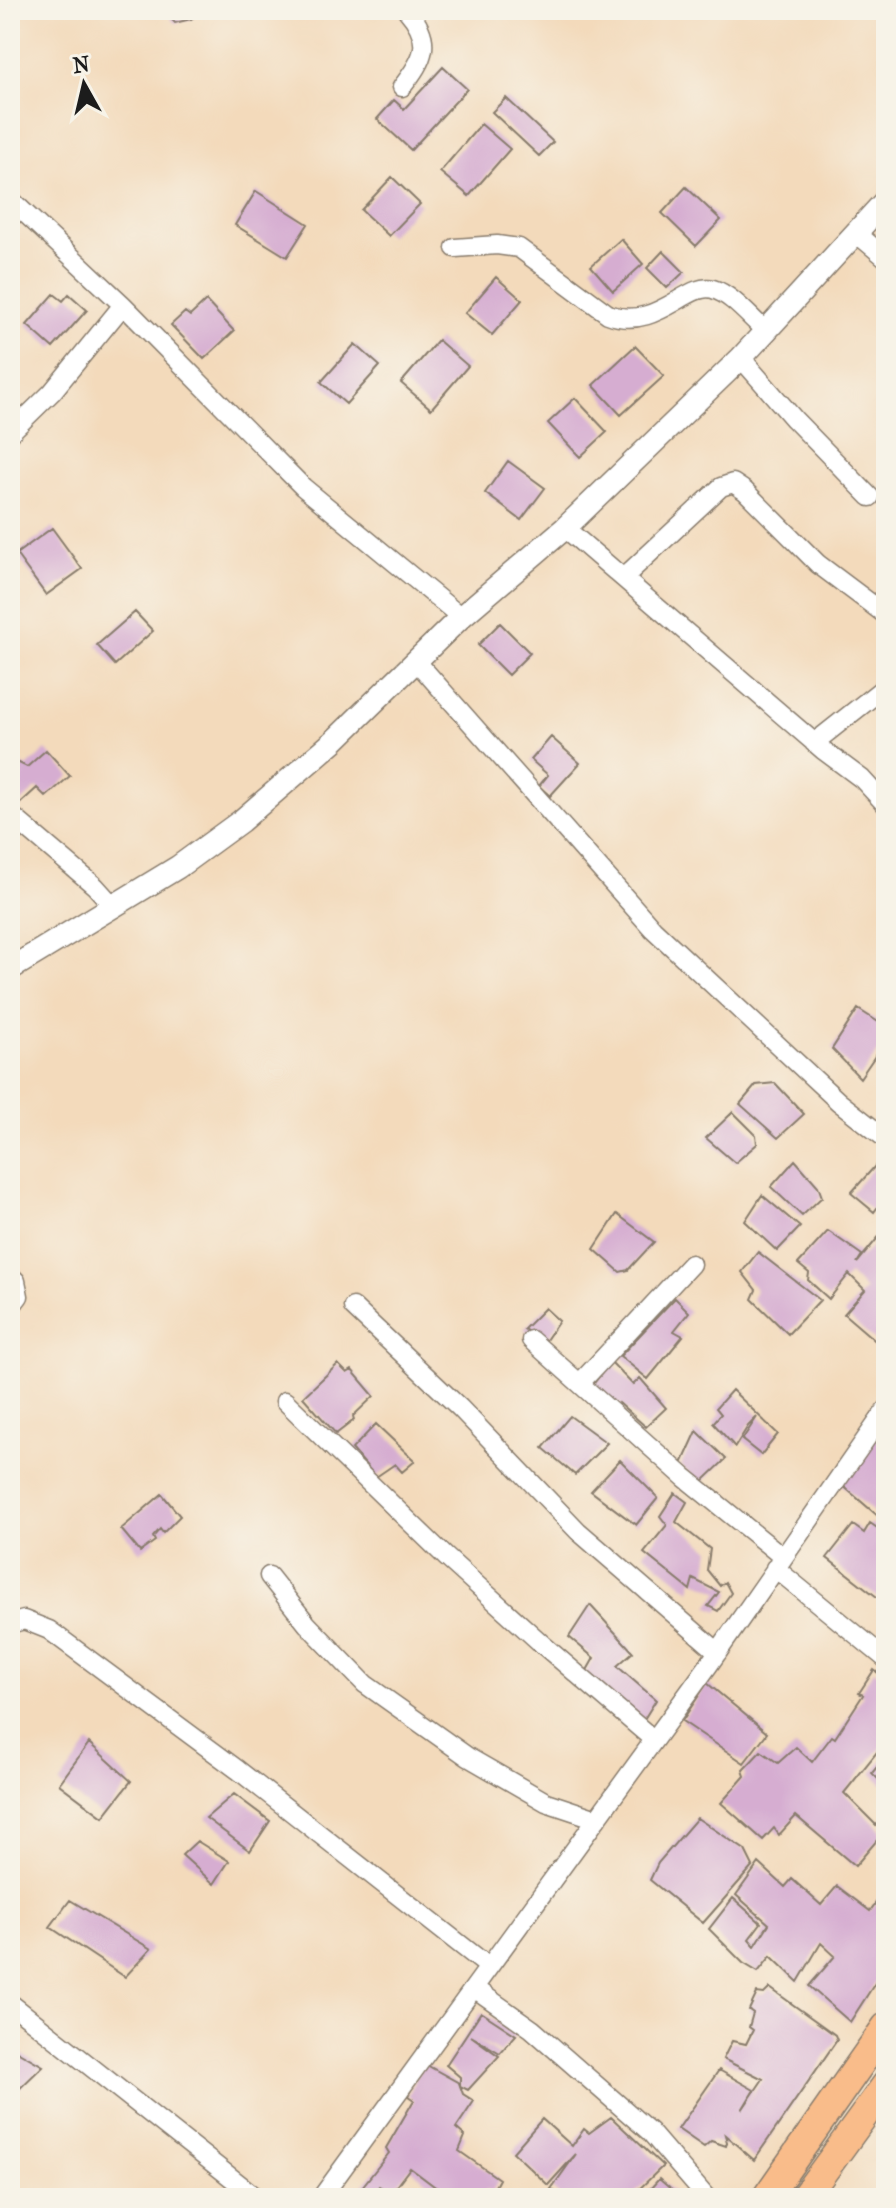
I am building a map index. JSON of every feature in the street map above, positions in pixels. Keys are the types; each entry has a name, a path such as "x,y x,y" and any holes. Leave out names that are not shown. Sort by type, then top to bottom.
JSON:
{"main road":[{"path":"766,2198 886,2027"},
{"path":"804,2198 886,2085"}],"street":[{"path":"402,87 424,55 422,37 407,10"},
{"path":"10,969 178,867 241,821 334,741 461,617 565,528 741,358 886,200"},
{"path":"11,203 123,305 303,487 461,617"},
{"path":"856,233 886,258"},
{"path":"455,248 497,245 519,248 608,314 622,319 634,320 646,316 704,288 713,288 737,304 767,332"},
{"path":"10,433 52,392 123,305"},
{"path":"741,358 794,419 870,497"},
{"path":"623,578 721,487 733,483 745,491 818,564 886,615"},
{"path":"565,528 814,743 862,779 886,805"},
{"path":"417,662 653,929 839,1102 886,1139"},
{"path":"814,743 886,686"},
{"path":"10,814 95,886 114,907"},
{"path":"580,1383 691,1264"},
{"path":"10,1275 16,1281 19,1296 10,1308"},
{"path":"353,1307 460,1408 578,1531 718,1652"},
{"path":"531,1340 886,1659"},
{"path":"285,1401 446,1557 654,1740"},
{"path":"321,2198 718,1652 886,1410"},
{"path":"269,1576 307,1624 365,1684 468,1757 546,1802 597,1819"},
{"path":"10,1624 24,1620 49,1630 238,1770 489,1967"},
{"path":"474,1988 532,2029 650,2132 706,2197"},
{"path":"10,2003 257,2198"}],"building":[{"path":"163,10 202,10 191,19 175,23"},
{"path":"443,67 467,89 411,150 377,119 394,100 404,109"},
{"path":"506,98 553,142 539,156 492,112"},
{"path":"481,124 510,149 469,196 440,172"},
{"path":"392,177 420,204 389,236 361,210"},
{"path":"686,187 721,220 696,246 662,213"},
{"path":"256,191 308,224 287,257 235,225"},
{"path":"621,239 643,264 613,291 591,266"},
{"path":"663,251 684,272 667,288 647,268"},
{"path":"496,277 522,300 492,335 465,313"},
{"path":"54,294 63,301 69,294 87,310 53,348 27,325"},
{"path":"206,301 234,331 204,359 171,325 185,312 190,316"},
{"path":"438,340 468,366 431,409 401,383"},
{"path":"355,344 380,366 346,404 321,382"},
{"path":"635,346 664,376 621,415 593,385"},
{"path":"575,398 607,432 580,457 548,423"},
{"path":"508,461 545,488 521,520 485,493"},
{"path":"52,528 82,569 46,595 16,554"},
{"path":"135,612 153,631 115,665 97,645"},
{"path":"500,623 530,653 508,675 478,645"},
{"path":"551,737 580,763 550,796 539,786 548,775 531,760"},
{"path":"46,750 70,776 46,797 37,788 15,808 10,802 10,766 15,761 27,767"},
{"path":"858,1009 886,1027 886,1040 860,1078 832,1049"},
{"path":"775,1083 804,1114 778,1138 740,1104 756,1085"},
{"path":"733,1112 756,1135 757,1144 735,1163 706,1138"},
{"path":"795,1160 818,1186 822,1197 802,1216 771,1187"},
{"path":"876,1165 886,1175 886,1196 874,1212 851,1193"},
{"path":"762,1195 800,1227 777,1251 745,1221"},
{"path":"617,1214 654,1242 628,1270 620,1272 594,1249"},
{"path":"886,1228 886,1350 844,1314 865,1290 849,1274 829,1299 808,1280 809,1273 798,1264 828,1231 862,1255 857,1263"},
{"path":"758,1252 820,1300 788,1334 752,1299 756,1290 742,1272"},
{"path":"675,1298 689,1312 674,1331 683,1336 648,1379 620,1356"},
{"path":"545,1308 559,1321 544,1343 524,1329"},
{"path":"611,1362 633,1385 640,1378 666,1408 646,1427 619,1403 616,1407 591,1387"},
{"path":"338,1364 347,1373 352,1370 374,1396 353,1416 354,1420 336,1434 303,1397"},
{"path":"732,1390 778,1434 761,1455 742,1440 757,1417 735,1447 713,1423 721,1414 716,1408"},
{"path":"570,1416 607,1443 575,1475 543,1448"},
{"path":"376,1424 415,1461 402,1472 395,1464 376,1477 352,1449"},
{"path":"886,1424 886,1523 841,1484"},
{"path":"697,1431 726,1459 701,1483 681,1466"},
{"path":"620,1460 658,1498 636,1525 591,1491"},
{"path":"675,1493 687,1502 676,1522 710,1549 707,1570 720,1586 725,1582 731,1593 718,1611 708,1606 719,1592 693,1579 690,1590 644,1553 667,1525 660,1516"},
{"path":"162,1494 180,1516 163,1533 160,1529 153,1537 155,1541 140,1552 121,1529"},
{"path":"870,1523 886,1534 886,1604 827,1558 853,1525 864,1533"},
{"path":"590,1605 633,1652 617,1666 656,1700 641,1724 585,1674 594,1658 569,1637"},
{"path":"874,1670 886,1679 886,1741 844,1793 882,1831 879,1838 855,1866 796,1816 779,1835 774,1828 763,1840 721,1803 745,1776 743,1770 761,1751 778,1763 796,1747 812,1762 832,1736 835,1738 863,1695 859,1693"},
{"path":"707,1683 767,1733 744,1763 682,1721"},
{"path":"89,1743 131,1781 103,1817 59,1784"},
{"path":"886,1756 886,1787 872,1773"},
{"path":"234,1794 270,1821 250,1851 206,1818"},
{"path":"697,1818 745,1850 753,1866 703,1923 650,1880 658,1863"},
{"path":"197,1841 229,1861 214,1884 182,1855"},
{"path":"759,1863 785,1887 792,1879 821,1905 837,1886 870,1911 884,1891 886,1893 886,1966 850,2022 809,1986 835,1956 821,1943 798,1982 771,1956 758,1972 743,1963 709,1929 733,1898 761,1923 749,1939 755,1946 769,1924 736,1895"},
{"path":"70,1900 151,1949 125,1977 50,1927"},
{"path":"770,1988 835,2035 837,2040 754,2160 725,2135 726,2146 711,2141 704,2147 678,2129 719,2070 754,2090 742,2110 763,2079 723,2059 732,2041 746,2044 753,2030 749,2027 753,2013 749,2010 757,1993 764,1994"},
{"path":"481,2012 516,2035 500,2053 471,2036 499,2056 468,2090 460,2086 460,2077 446,2065"},
{"path":"10,2047 43,2066 10,2098"},
{"path":"423,2063 459,2083 463,2094 474,2101 456,2128 465,2136 459,2151 499,2179 491,2194 487,2189 480,2198 450,2198 410,2168 391,2193 379,2186 373,2195 362,2187 389,2153 386,2148 414,2100 408,2096"},
{"path":"611,2117 663,2166 630,2198 564,2198 551,2189 576,2154 548,2185 513,2152 542,2119 572,2146 584,2129 589,2133"},
{"path":"659,2179 681,2198 642,2198"}]}
